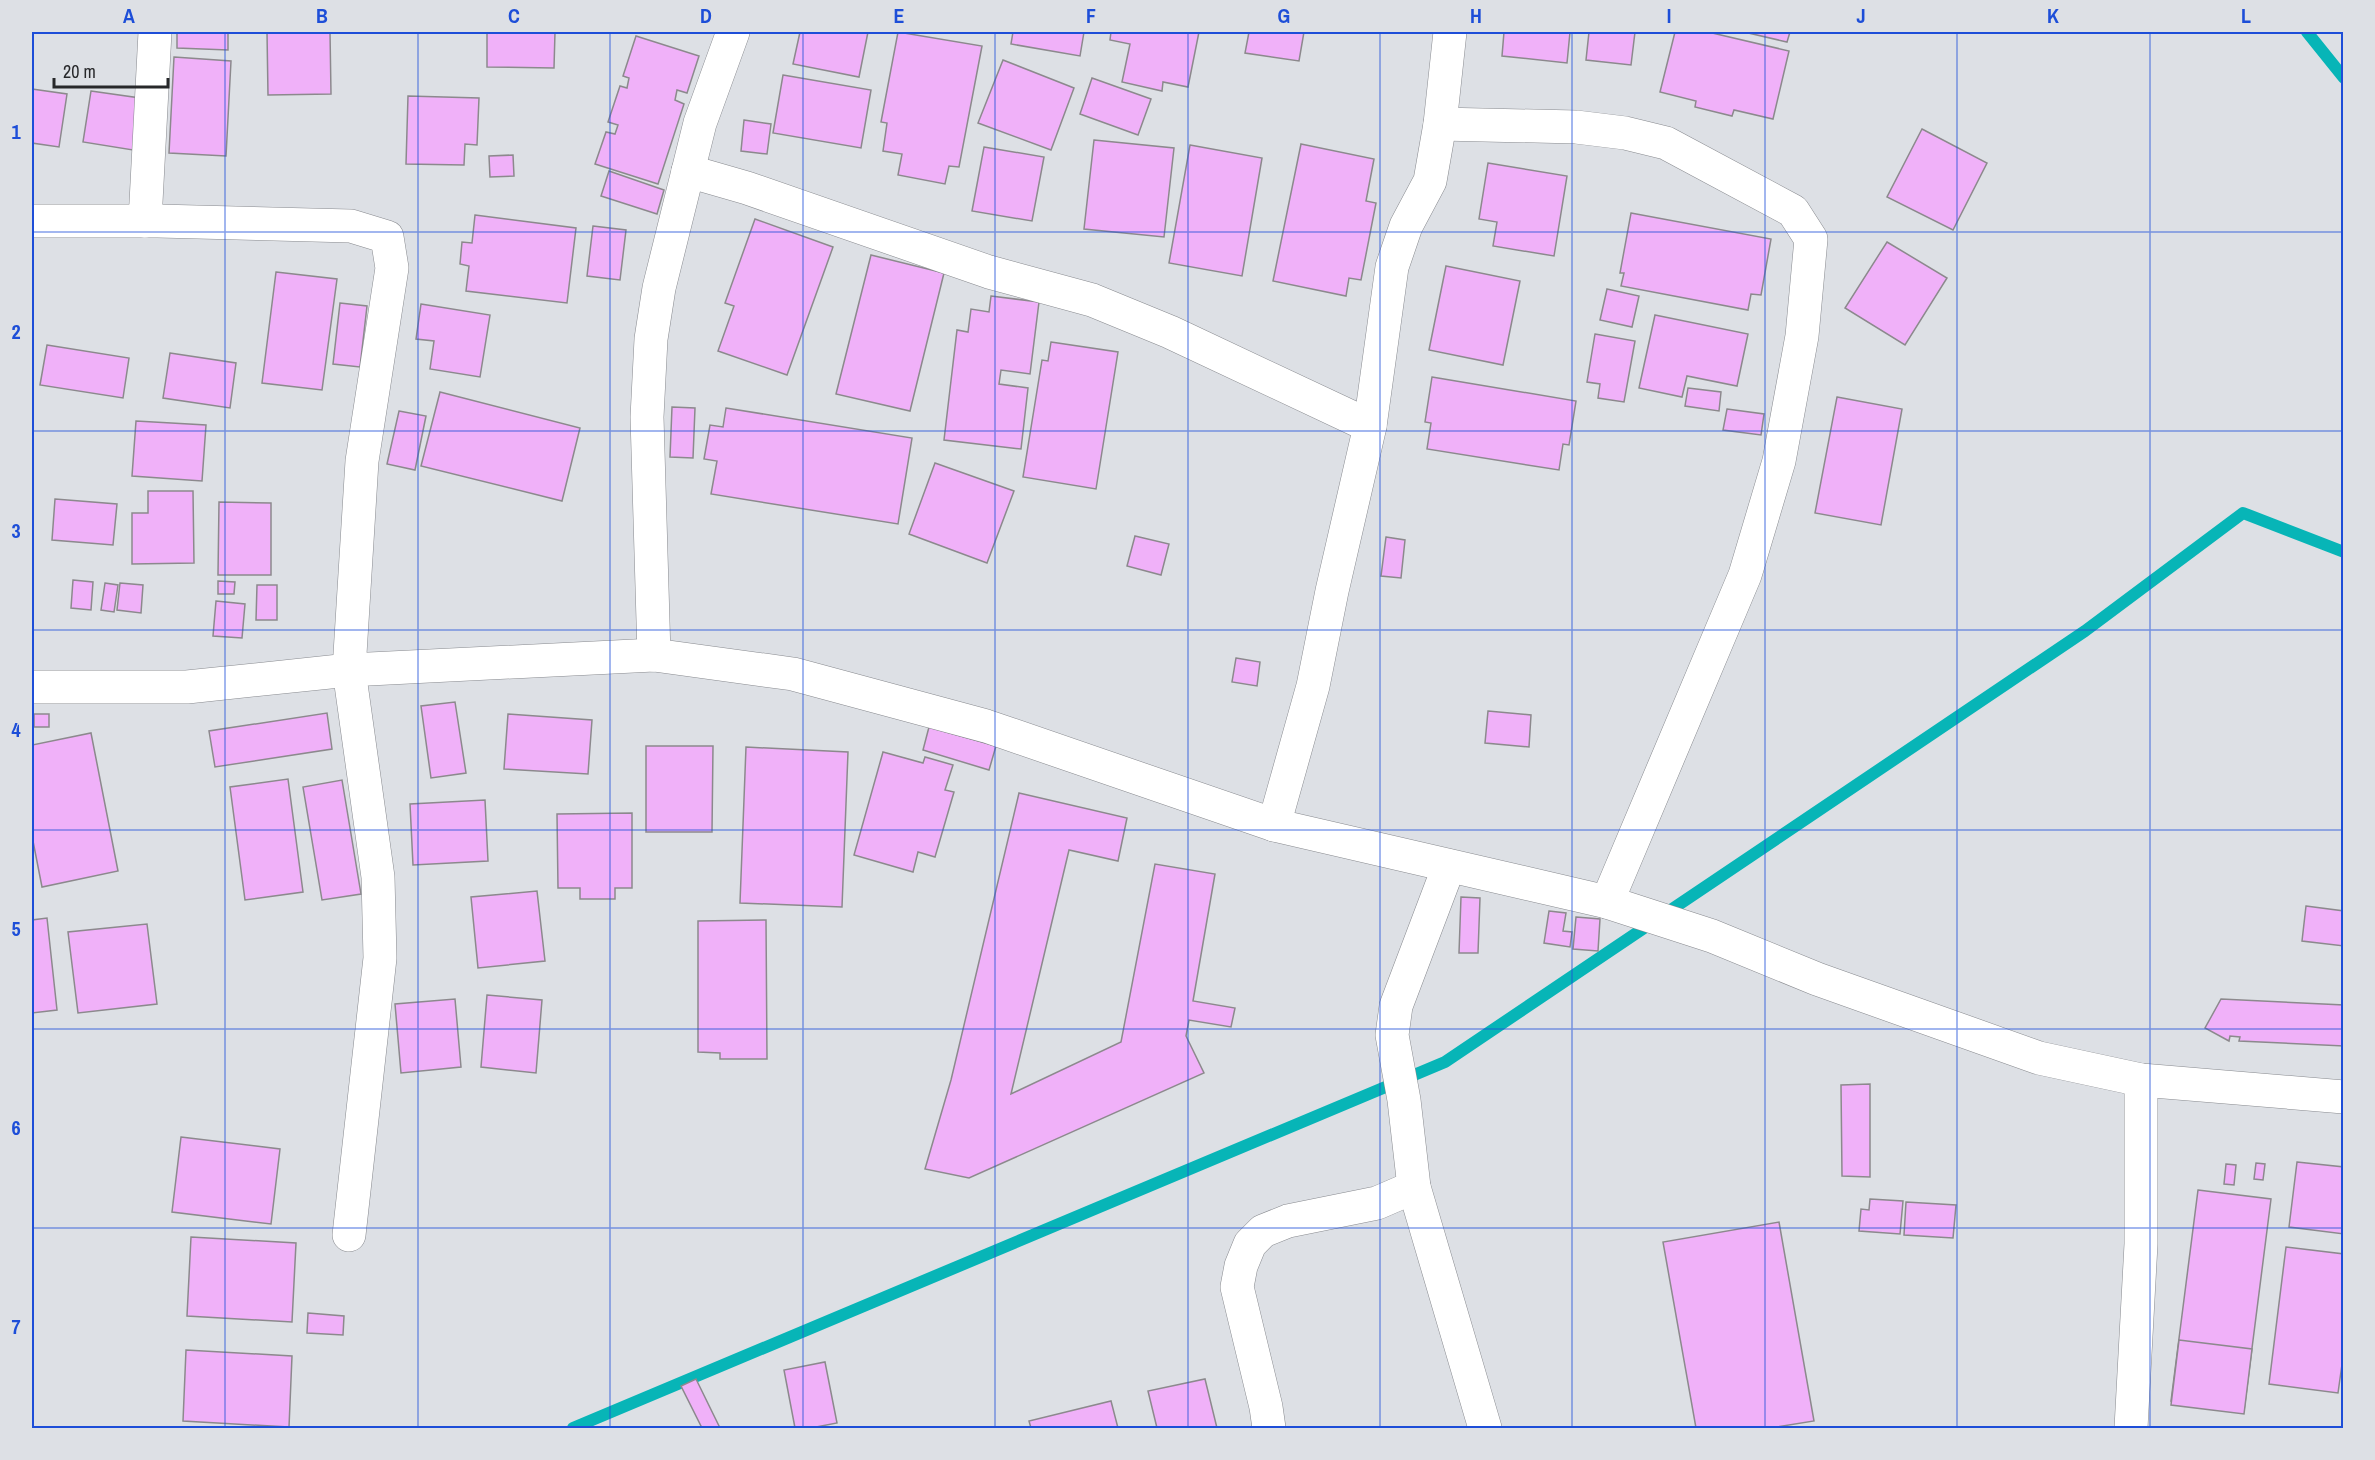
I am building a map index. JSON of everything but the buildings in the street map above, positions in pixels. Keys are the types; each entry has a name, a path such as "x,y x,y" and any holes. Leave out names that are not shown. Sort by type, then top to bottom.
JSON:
{"street":[{"path":"144,221 155,32"},
{"path":"654,655 647,417 651,339 658,288 700,123 733,32"},
{"path":"1274,825 1314,686 1332,591 1370,426 1392,267 1406,226 1430,181 1440,124 1450,32"},
{"path":"1440,124 1576,127 1625,133 1666,143 1793,211 1811,239 1802,336 1779,460 1752,552 1607,902"},
{"path":"688,171 747,188 989,272 1092,300 1170,332 1370,426"},
{"path":"32,221 351,226 387,237 392,268 362,461 349,670 378,877 380,958 349,1235"},
{"path":"32,687 187,687 349,670 654,655 793,674 975,723 1274,825 1607,902 1712,936 1817,980 2038,1058 2140,1080 2343,1096"},
{"path":"1449,866 1396,1006 1393,1047 1404,1100 1414,1187 1485,1428"},
{"path":"2131,1428 2141,1244 2140,1080"},
{"path":"1269,1428 1237,1287 1240,1266 1250,1244 1263,1231 1288,1221 1377,1203 1414,1187"}],"waterway":[{"path":"2307,32 2344,78"},
{"path":"573,1428 1445,1062 2085,631 2243,513 2344,552"}]}
